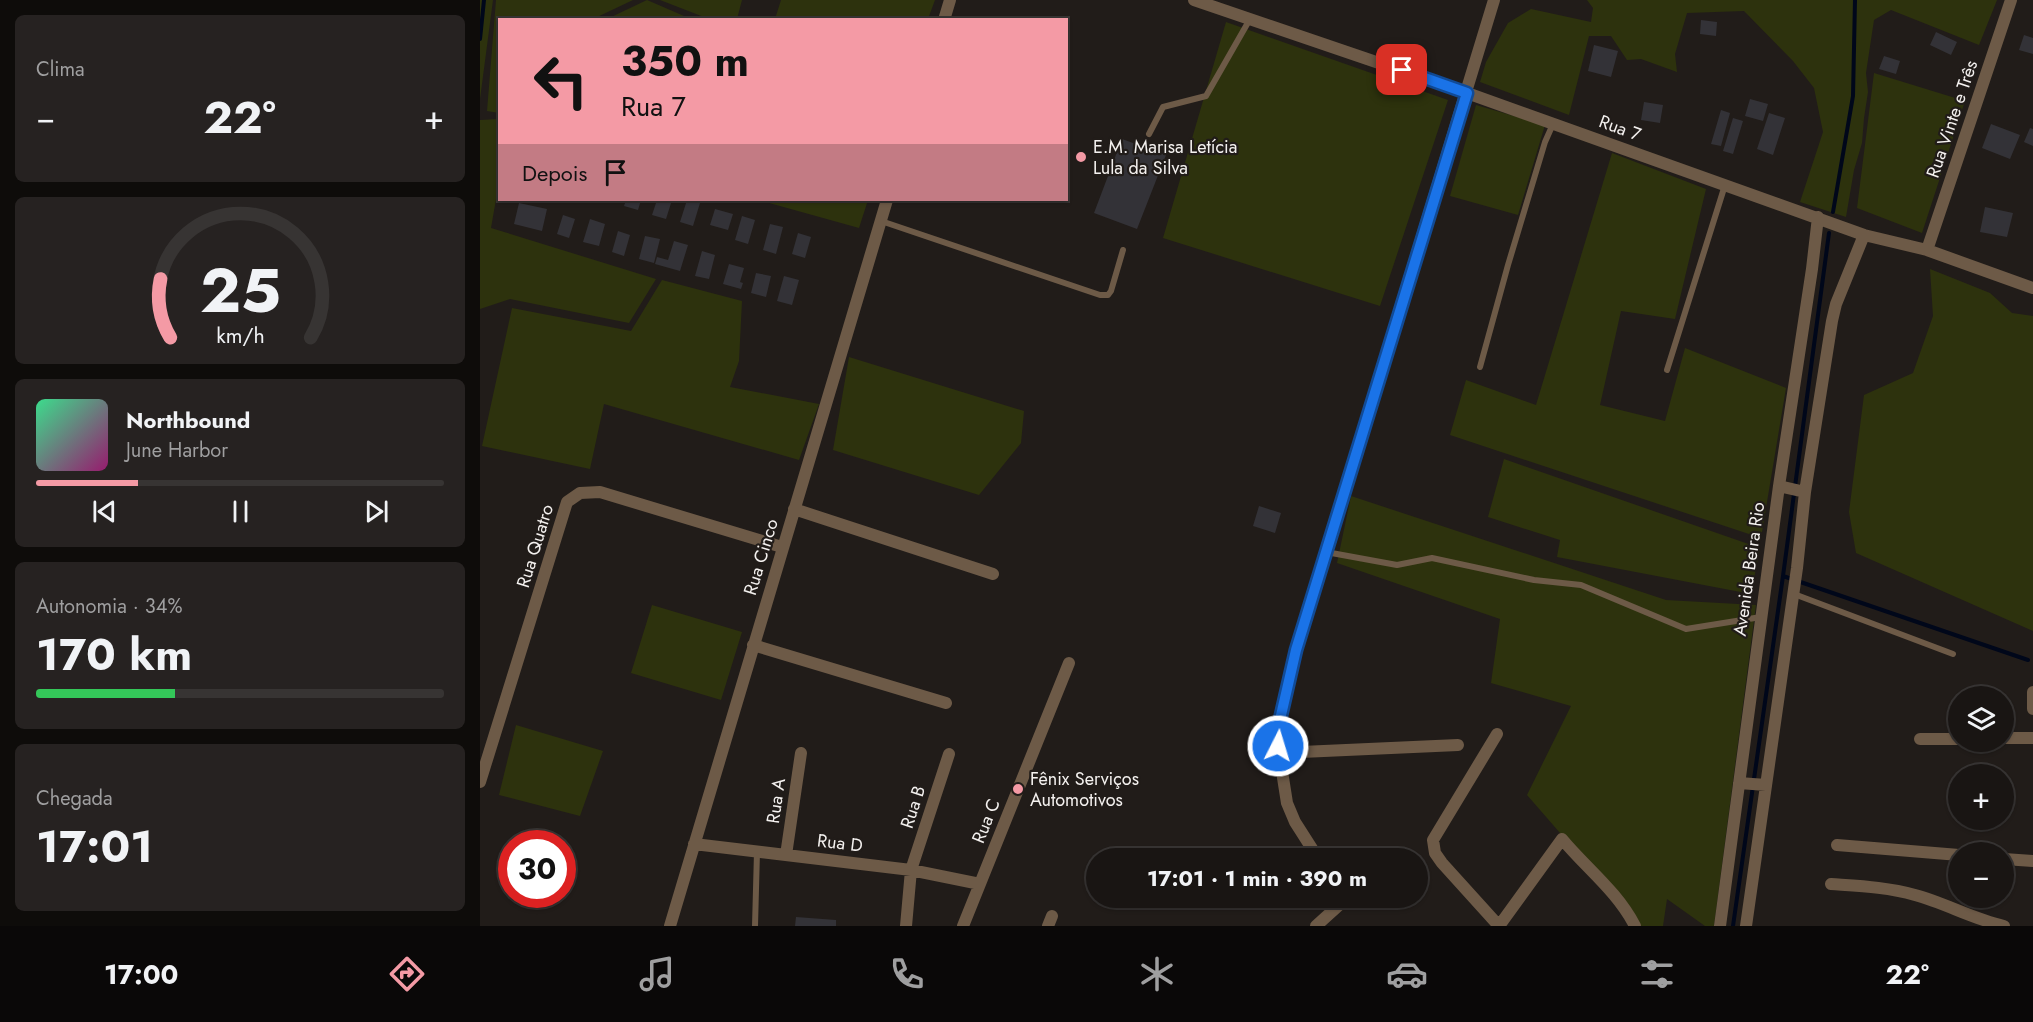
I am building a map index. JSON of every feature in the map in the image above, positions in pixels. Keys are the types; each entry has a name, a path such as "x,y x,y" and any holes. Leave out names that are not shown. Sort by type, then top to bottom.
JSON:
{"street":[{"path":"945,18 950,0"},
{"name":"Rua 7","path":"1194,0 1553,123 1864,235 1927,250 2033,288"},
{"path":"1312,848 1295,822 1287,803 1279,753 1281,713 1296,650 1494,0"},
{"name":"Rua Vinte e Três","path":"1927,250 2011,0"},
{"name":"Rua Cinco","path":"670,926 887,201"},
{"name":"Avenida Beira Rio","path":"1720,926 1795,585 1793,489 1818,217"},
{"name":"Avenida Beira Rio","path":"1746,926 1761,617 1834,312 1864,235"},
{"name":"Rua Quatro","path":"480,782 567,502 580,493 600,492 782,548"},
{"path":"794,509 993,574"},
{"path":"753,645 946,703"},
{"name":"Rua C","path":"963,926 1069,663"},
{"path":"2033,692 2033,709"},
{"path":"1497,734 1433,840 1433,847 1442,863 1499,926 1562,839 1581,862 1602,880 1618,899 1635,926"},
{"path":"2014,738 2033,738"},
{"path":"1920,739 1948,739"},
{"path":"1279,753 1458,745"},
{"name":"Rua A","path":"786,855 801,753"},
{"name":"Rua B","path":"906,926 911,870 949,754"},
{"name":"Rua D","path":"694,844 911,870 980,884"},
{"path":"1837,845 1948,854"},
{"path":"2014,860 2033,861"},
{"path":"1831,884 1893,890 1917,895 1990,923 2004,926"},
{"path":"1316,926 1336,908"}],"lane":[{"path":"1149,134 1163,107 1206,96 1250,19"},
{"path":"1480,367 1508,265 1545,142 1553,123"},
{"path":"1667,370 1726,184"},
{"path":"881,220 1101,295 1108,295 1111,291 1123,250"},
{"path":"1326,552 1396,565 1432,558 1534,580 1581,585 1686,629 1761,617"},
{"path":"1795,585 1953,654"},
{"path":"755,926 757,852"}],"green space":[{"path":"480,0 493,0 480,99"},
{"path":"496,0 633,0 595,18 498,18 498,113 487,111"},
{"path":"647,0 689,18 609,18"},
{"path":"660,0 742,0 737,18 706,18"},
{"path":"781,0 935,0 928,18 775,18"},
{"path":"1587,0 1997,0 1979,45 1891,10 1874,20 1866,73 1868,92 1862,143 1854,170 1846,217 1800,202 1823,132 1814,88 1793,61 1744,11 1687,13 1675,54 1677,72 1641,59 1627,60 1611,36 1589,36 1569,115 1480,82 1486,62 1508,23 1531,9 1591,22 1593,8"},
{"path":"1226,22 1448,100 1380,306 1163,238"},
{"path":"1874,73 1965,101 1922,233 1857,208"},
{"path":"1476,105 1545,125 1518,215 1450,196"},
{"path":"498,119 498,188 491,228 656,279 629,323 510,299 480,309 480,120"},
{"path":"1612,153 1706,189 1675,319 1621,311 1600,405 1665,421 1685,348 1786,388 1761,538 1450,435 1466,380 1536,405"},
{"path":"762,201 868,201 859,228"},
{"path":"1930,269 1990,293 2012,313 2033,316 2033,631 1856,553 1849,512 1864,395 1913,373 1933,316"},
{"path":"662,280 742,301 739,361 730,387 819,404 799,460 604,404 590,469 482,446 512,308 631,331"},
{"path":"849,357 1024,411 1021,443 979,495 833,450"},
{"path":"1504,459 1760,548 1751,594 1557,557 1560,540 1488,517"},
{"path":"1351,496 1666,600 1756,605 1714,926 1705,926 1667,899 1663,926 1641,926 1527,795 1571,706 1491,683 1500,619 1337,563"},
{"path":"652,605 742,632 721,700 631,673"},
{"path":"516,725 603,751 580,816 499,795"}],"building":[{"path":"1701,20 1717,22 1716,36 1700,34"},
{"path":"1936,32 1957,42 1951,55 1930,45"},
{"path":"2024,35 2033,38 2033,54 2019,50"},
{"path":"1594,45 1618,51 1611,77 1588,71"},
{"path":"1884,56 1900,61 1896,74 1879,69"},
{"path":"1750,99 1768,104 1763,121 1745,116"},
{"path":"1644,102 1663,105 1660,123 1641,120"},
{"path":"1721,110 1730,113 1721,146 1711,144"},
{"path":"1769,113 1785,118 1773,155 1757,149"},
{"path":"1733,118 1743,121 1733,154 1723,151"},
{"path":"1991,124 2020,135 2010,159 1982,148"},
{"path":"2030,128 2033,129 2033,146 2024,142"},
{"path":"1122,139 1166,155 1137,229 1094,213"},
{"path":"626,201 641,201 638,210 624,206"},
{"path":"657,201 672,201 666,219 652,215"},
{"path":"687,201 700,203 693,226 680,222"},
{"path":"519,203 547,209 542,231 514,224"},
{"path":"1985,207 2013,213 2007,237 1980,232"},
{"path":"715,209 733,214 728,230 710,225"},
{"path":"563,215 575,219 569,238 557,234"},
{"path":"742,216 755,220 748,244 735,240"},
{"path":"590,219 605,224 599,246 583,242"},
{"path":"770,224 783,227 776,254 763,250"},
{"path":"618,231 630,235 624,256 612,252"},
{"path":"798,233 811,237 805,258 792,254"},
{"path":"645,236 660,239 654,263 639,259"},
{"path":"674,241 688,245 680,271 655,264 657,257 668,260"},
{"path":"702,251 715,255 709,279 695,276"},
{"path":"729,264 744,268 740,282 743,283 741,289 723,284"},
{"path":"756,273 771,276 766,297 751,293"},
{"path":"784,276 799,280 792,305 777,301"},
{"path":"1259,506 1281,513 1275,533 1253,526"},
{"path":"796,917 836,920 836,926 795,926"}],"waterway":[{"path":"480,39 484,0"},
{"path":"1833,212 1853,96 1855,0"},
{"path":"1829,233 1783,576 2028,660"},
{"path":"1733,926 1783,576"}],"place":[{"name":"E.M. Marisa Letícia Lula da Silva","path":"1081,157"},
{"name":"Fênix Serviços Automotivos","path":"1018,789"}],"route":[{"path":"1278,746 1279,724 1296,650 1467,93 1402,70"}]}
